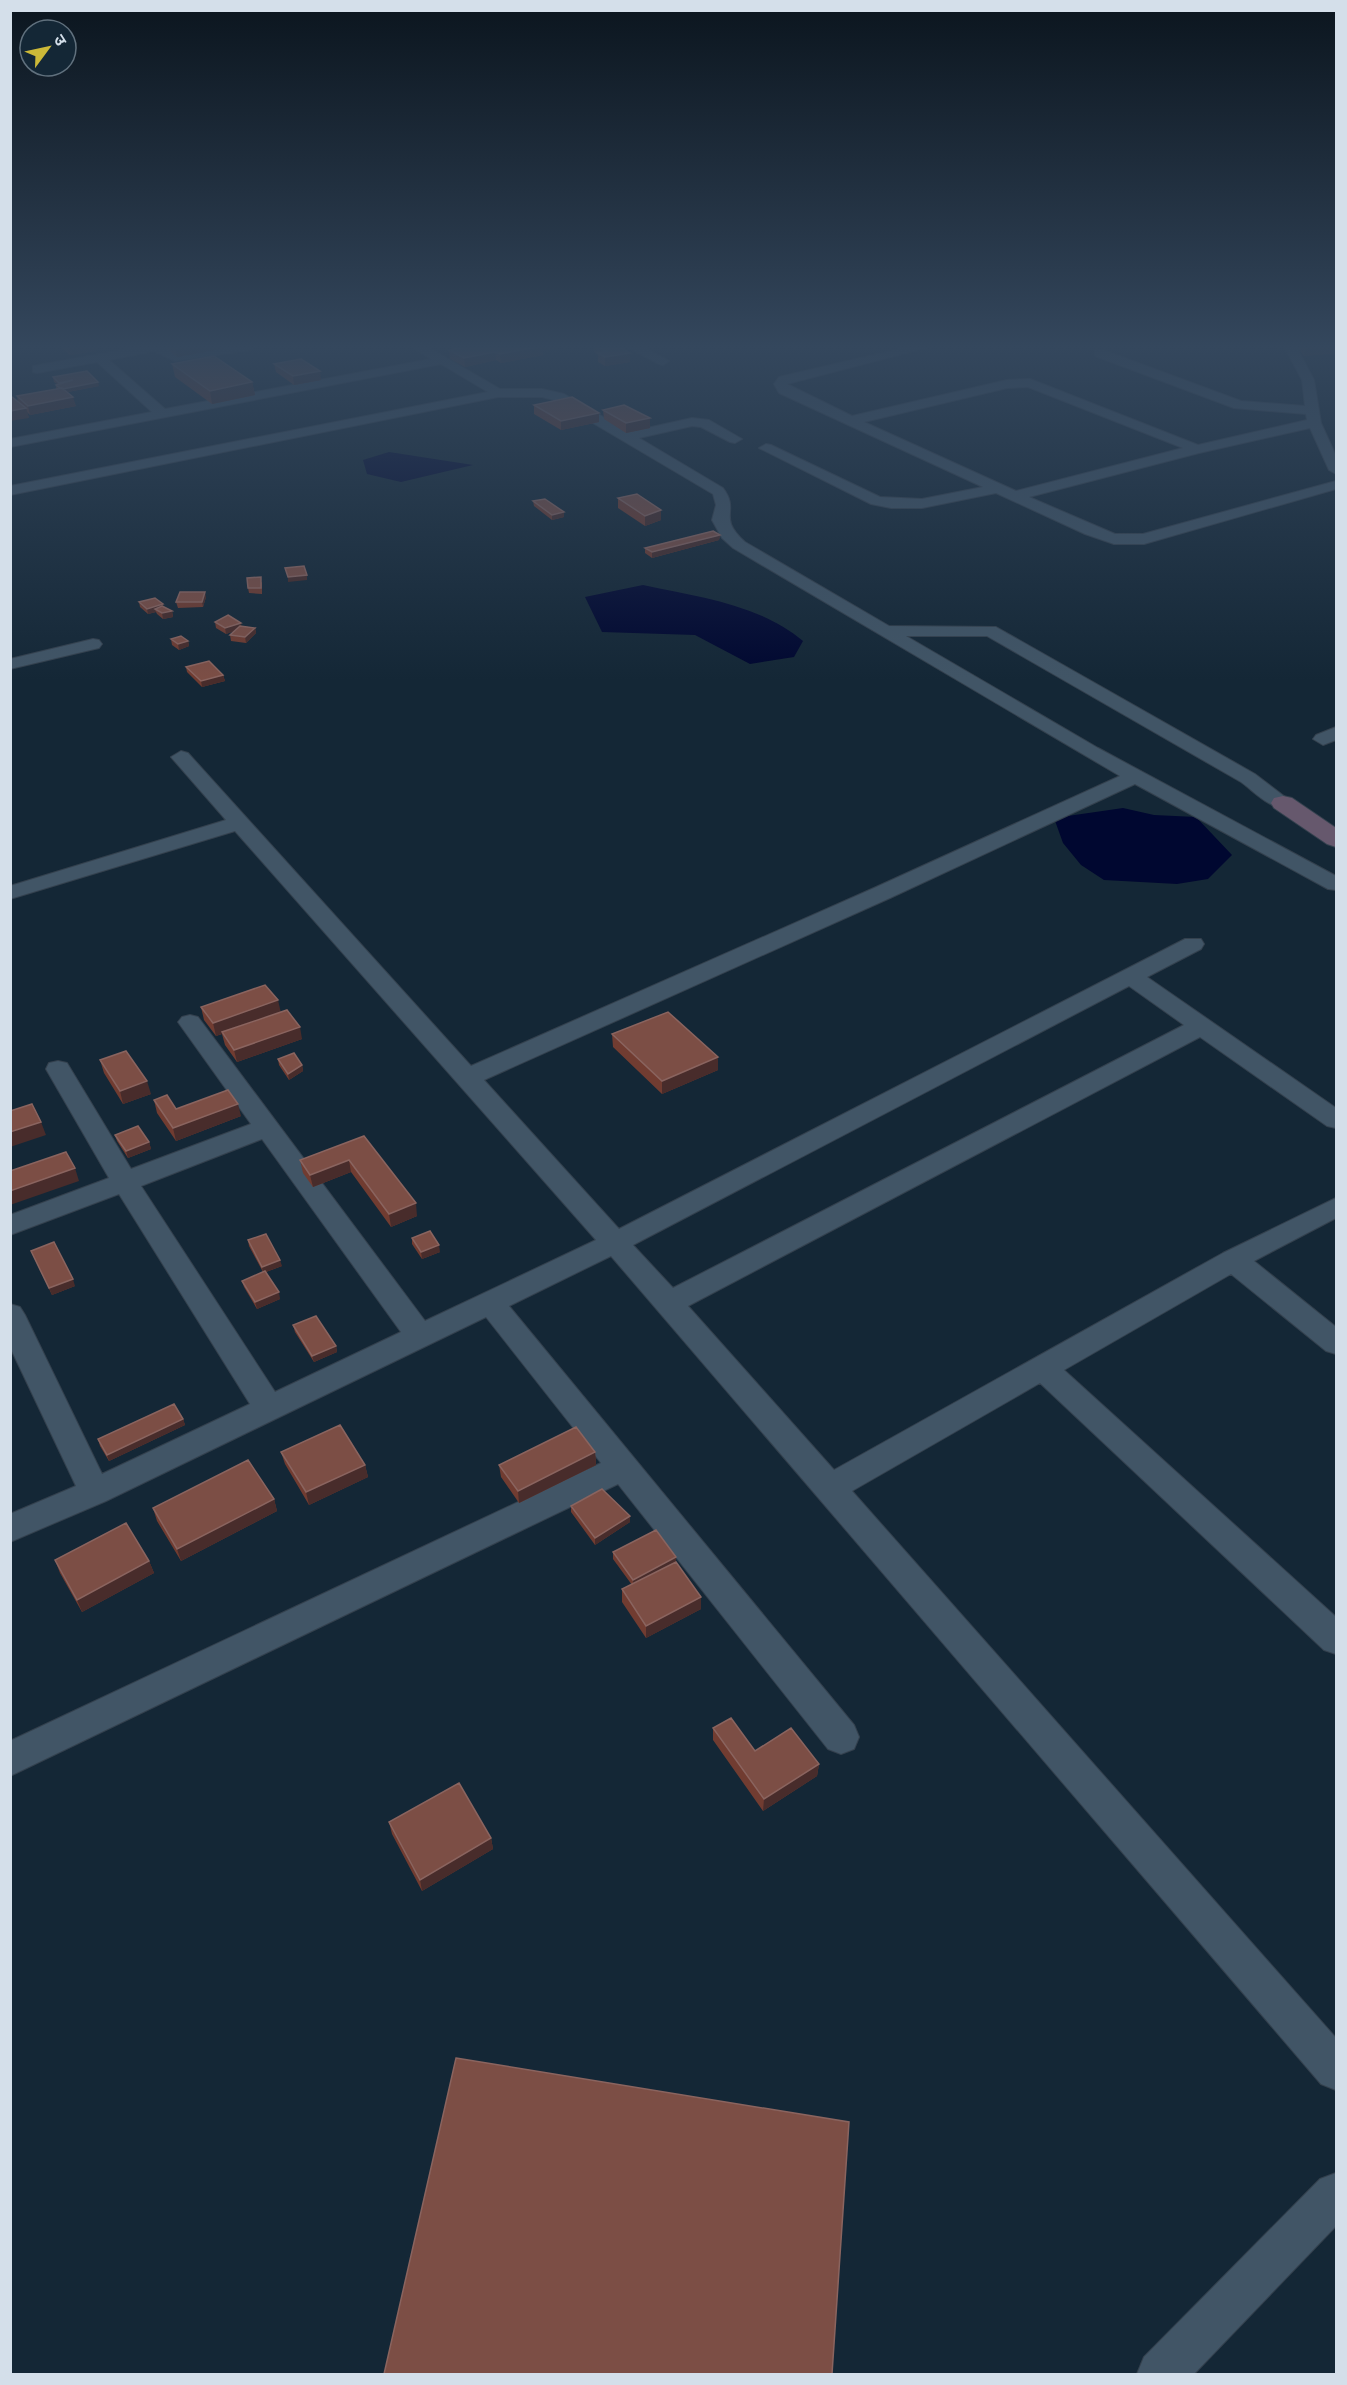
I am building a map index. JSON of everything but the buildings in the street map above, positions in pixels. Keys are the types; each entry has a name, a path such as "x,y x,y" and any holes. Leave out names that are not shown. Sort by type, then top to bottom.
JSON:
{"street":[{"path":"10,491 181,457"},
{"path":"662,457 718,491 724,498 725,506 720,520 728,536 739,545 1134,777 1336,884"},
{"path":"785,457 865,496 888,503 937,501 999,488"},
{"path":"933,457 1096,533 1114,539 1144,539 1336,485"},
{"path":"1016,496 1162,457"},
{"path":"887,631 990,631 1248,778 1336,839"},
{"path":"10,664 93,644"},
{"path":"181,757 669,1304 1336,2069"},
{"path":"466,1078 871,898 1134,777"},
{"path":"1283,803 1336,816"},
{"path":"10,893 239,823"},
{"path":"10,1528 95,1492 614,1243 1193,944"},
{"path":"1131,977 1336,1120"},
{"path":"190,1022 420,1336"},
{"path":"669,1304 1202,1026"},
{"path":"58,1069 124,1182 269,1408"},
{"path":"10,1226 267,1127"},
{"path":"830,1488 1233,1260 1336,1207"},
{"path":"1233,1260 1336,1343"},
{"path":"491,1303 840,1737"},
{"path":"10,1315 95,1492"},
{"path":"1043,1368 1336,1639"},
{"path":"10,1759 623,1467"},
{"path":"1161,2374 1336,2195"}],"water":[{"path":"372,457 423,457 473,465 401,482 367,474 363,460"},
{"path":"643,585 706,598 748,610 786,628 803,641 794,657 750,664 695,635 602,632 585,597"},
{"path":"1123,808 1154,815 1196,817 1232,855 1208,879 1177,884 1104,880 1081,865 1063,843 1054,818"}]}
